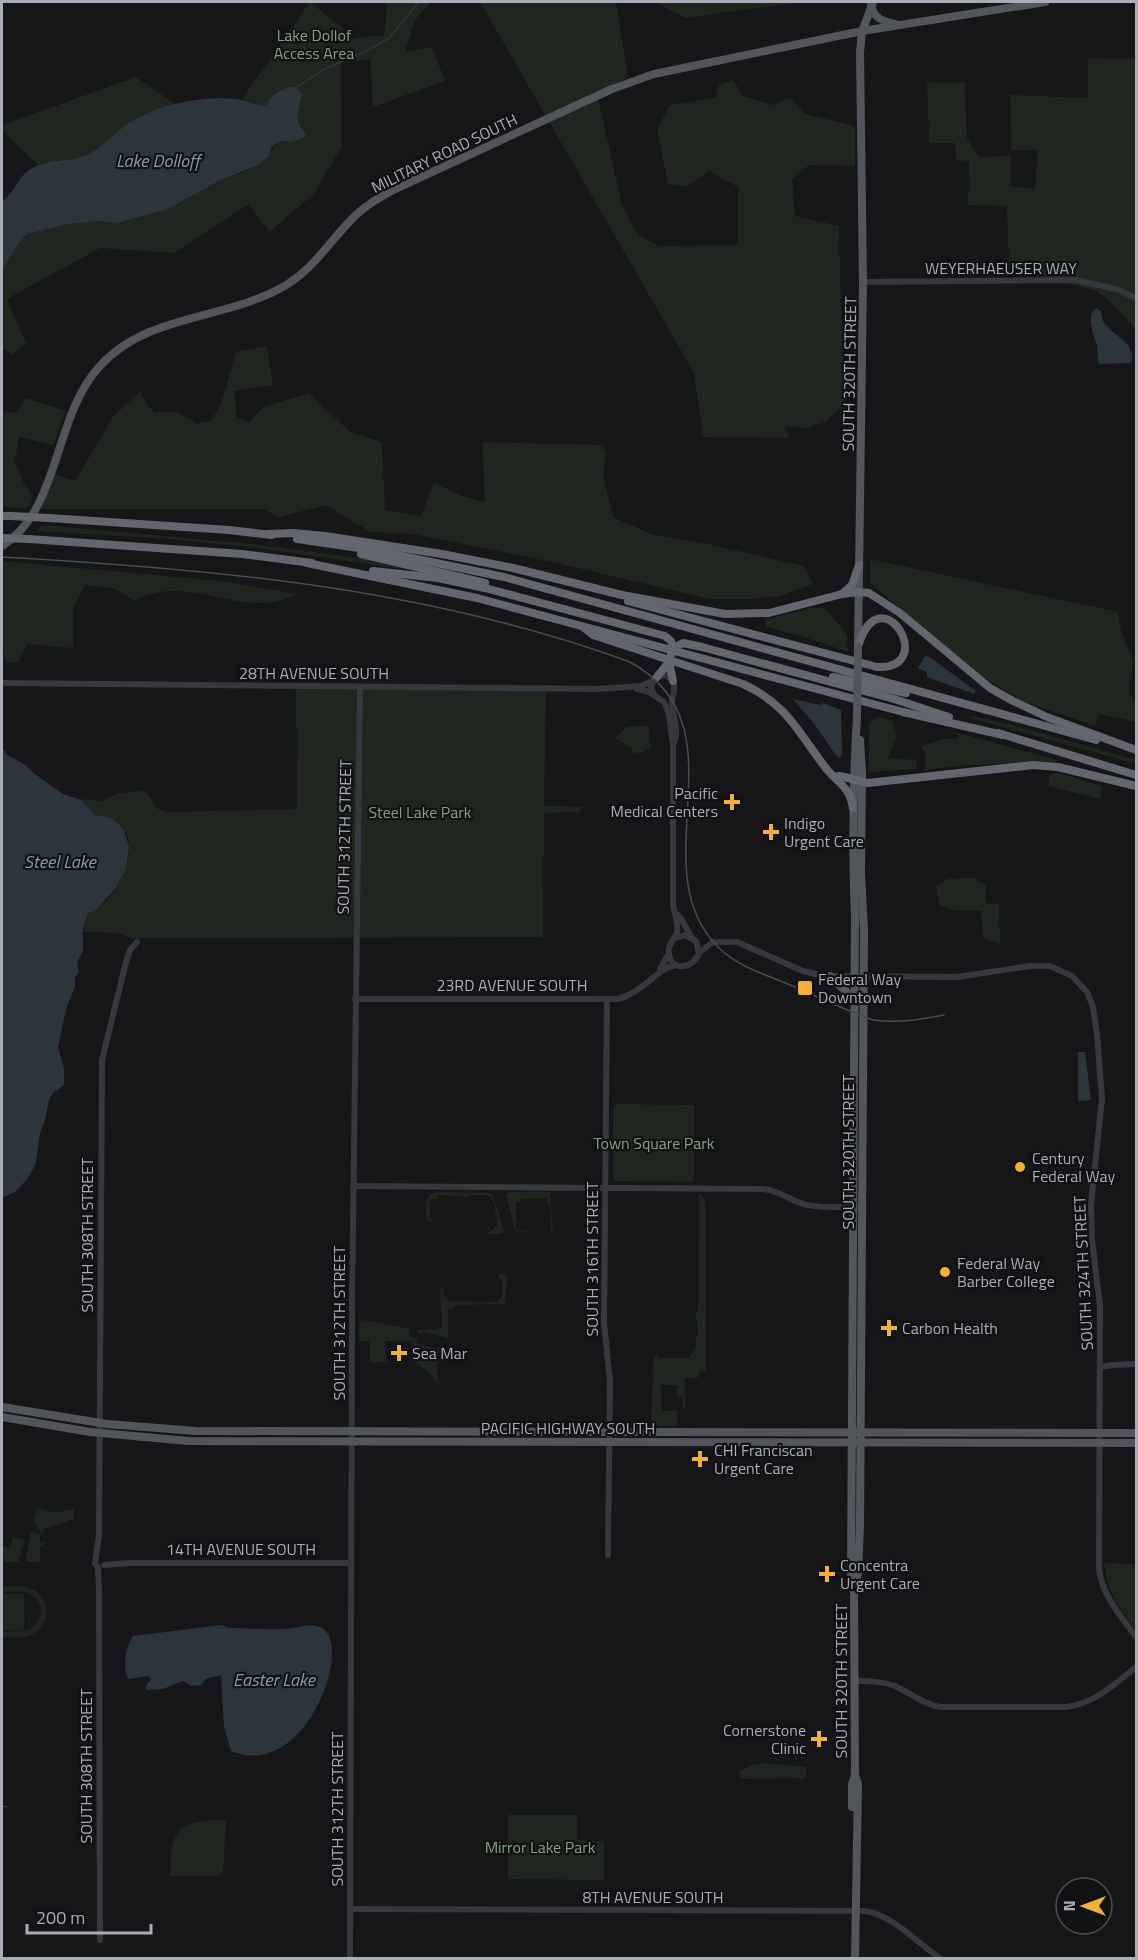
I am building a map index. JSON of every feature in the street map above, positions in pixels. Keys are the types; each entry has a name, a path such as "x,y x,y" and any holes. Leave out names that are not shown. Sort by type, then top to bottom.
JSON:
{"highway":[{"path":"2,516 268,534 384,552 504,577 1137,750"},
{"path":"268,534 293,533 367,541 513,568 697,610 741,615 780,611 842,594 869,593 883,601 990,688 1047,717 1137,750"},
{"path":"2,538 243,554 438,578 651,630"},
{"path":"297,539 543,597 651,630 665,636 674,644 702,644 828,676 997,713"},
{"path":"307,563 436,588 903,711 1003,735"},
{"path":"842,594 852,585 859,565"},
{"path":"568,582 621,599 877,667 891,666 899,661 904,652 904,637 894,622 876,619 866,626 858,647"},
{"path":"578,624 593,635 743,684 763,694 787,716 824,767 850,793 853,808"},
{"path":"655,679 668,667 674,644"},
{"path":"702,644 894,699 1137,776"},
{"path":"668,667 673,681"},
{"path":"835,777 840,776 858,781 1033,765 1058,767 1137,786"}],"main road":[{"name":"MILITARY ROAD SOUTH","path":"2,546 27,523 36,507 72,410 84,385 105,359 130,341 154,330 278,290 295,280 312,265 354,216 379,198 415,179 612,89 654,74 862,31 1045,2"},
{"path":"872,3 876,16 900,25"},
{"name":"SOUTH 320TH STREET","path":"854,1587 858,1571 860,1524 856,1443 852,1207 853,808 862,762 857,717 863,282 860,66 862,31 872,3"},
{"name":"SOUTH 320TH STREET","path":"856,1431 861,1312 863,976 858,781"},
{"path":"830,976 835,983 848,992 854,1002"},
{"path":"854,1046 858,1086 862,1089"},
{"path":"853,1095 858,1098 858,1124 862,1134"},
{"path":"852,1278 856,1291 856,1310 861,1312"},
{"name":"PACIFIC HIGHWAY SOUTH","path":"2,1407 99,1423 196,1431 1137,1433"},
{"name":"PACIFIC HIGHWAY SOUTH","path":"2,1417 99,1433 188,1441 1137,1443"},
{"path":"474,1441 479,1436 513,1436 522,1431"},
{"path":"698,1442 718,1438 748,1437 750,1432"},
{"path":"962,1443 965,1438 1012,1436 1022,1433"},
{"name":"SOUTH 320TH STREET","path":"855,1911 852,1900 852,1784 855,1777 856,1681 851,1542 856,1443"},
{"path":"851,1542 854,1549 854,1567 858,1571"},
{"name":"SOUTH 320TH STREET","path":"855,1777 858,1784 855,1959"},
{"path":"852,1824 855,1827 856,1860"}],"street":[{"name":"WEYERHAEUSER WAY","path":"863,282 1076,280 1116,289 1137,298"},
{"path":"673,744 676,739 672,705 673,681 664,675 655,679 651,688 668,708 673,744 673,904 678,929 675,938 670,943 669,954 676,964 690,965 697,959 699,953 713,942"},
{"name":"28TH AVENUE SOUTH","path":"627,688 641,686 655,679"},
{"name":"28TH AVENUE SOUTH","path":"2,683 627,688 641,689 656,696"},
{"name":"SOUTH 312TH STREET","path":"350,1959 353,1186 360,687"},
{"path":"656,696 669,697 674,692"},
{"path":"676,914 694,939 699,953"},
{"path":"675,938 685,935 713,942 737,942 808,972 830,976 863,976"},
{"name":"SOUTH 308TH STREET","path":"100,1940 99,1423 102,1060 126,962 130,950 137,942"},
{"name":"23RD AVENUE SOUTH","path":"660,972 669,954"},
{"name":"23RD AVENUE SOUTH","path":"355,999 607,999 632,994 660,972 676,964"},
{"name":"SOUTH 324TH STREET","path":"863,976 965,976 1050,966 1067,973 1079,982 1090,997 1094,1007 1100,1057 1102,1110 1091,1204 1092,1240 1100,1297 1097,1418 1099,1424 1099,1554 1101,1580 1107,1597 1137,1637"},
{"name":"SOUTH 316TH STREET","path":"607,999 604,1323 610,1374 608,1555"},
{"path":"353,1186 764,1189 780,1192 808,1206 861,1207"},
{"path":"1100,1356 1113,1365"},
{"path":"1100,1367 1137,1365"},
{"name":"14TH AVENUE SOUTH","path":"101,1563 351,1563"},
{"path":"856,1681 887,1683 920,1701 938,1707 1066,1707 1093,1700 1137,1667"},
{"name":"8TH AVENUE SOUTH","path":"351,1909 870,1912 882,1917 940,1959"}],"green space":[{"name":"Lake Dollof Access Area","path":"310,2 341,27 348,39 384,35 387,2 431,2 415,20 405,52 432,47 445,81 373,107 370,59 341,63 342,146 314,194 269,232 249,204 174,253 100,248 7,299 26,344 12,354 2,348 2,268 27,234 69,224 98,221 117,223 166,210 217,182 249,170 266,159 276,143 291,142 306,132 301,127 298,116 301,98 297,87 283,90 265,106 242,99"},
{"path":"480,2 616,2 628,77 597,93 622,205 638,235 659,246 738,245 738,187 709,171 688,186 668,184 657,129 670,105 716,98 719,85 733,80 743,96 773,105 790,98 806,114 855,126 855,166 809,165 792,179 795,216 839,226 842,346 848,396 841,408 825,422 807,428 784,426 790,438 703,437 694,373"},
{"path":"656,2 801,2 685,18"},
{"path":"1088,58 1136,59 1136,335 1134,327 1109,300 1096,291 1009,269 1007,206 968,205 969,161 956,160 955,143 929,143 927,82 965,83 967,139 979,157 1011,156 1011,187 1035,188 1038,150 1011,150 1010,95 1088,98"},
{"path":"136,77 175,104 135,119 85,155 38,165 2,130 2,125"},
{"path":"267,346 273,385 234,391 237,417 250,422 263,407 309,393 350,432 382,442 385,510 421,516 434,483 462,496 485,502 482,442 603,445 606,455 603,475 613,517 651,534 804,566 813,584 779,596 710,599 552,562 413,534 370,532 326,505 279,517 262,509 41,509 54,474 75,481 113,417 140,391 147,405 155,413 177,413 196,424 211,421 221,404 236,352"},
{"path":"2,383 3,412 16,413 26,398 66,411 53,445 19,437 15,462 23,482 33,495 30,506 23,509 2,506"},
{"path":"42,525 251,544 366,559 431,573 250,547 168,539 37,531"},
{"path":"870,559 1118,612 1121,631 1133,661 1129,693 1136,702 1136,722 1099,714 1095,726 1024,702 978,674 870,583"},
{"path":"2,561 221,581 297,594 277,601 257,603 175,591 154,593 134,601 114,588 85,585 73,608 73,648 27,644 18,662 6,663 2,643"},
{"path":"811,608 825,608 847,635 848,652 766,627 765,620"},
{"name":"Steel Lake Park","path":"296,688 546,688 544,806 582,807 579,812 544,813 543,937 130,938 119,933 83,932 88,913 98,908 116,889 127,864 129,851 128,838 123,828 113,821 90,812 78,799 103,801 118,793 143,791 148,794 158,809 167,812 297,809"},
{"path":"971,716 1016,726 1136,760 1136,764 970,718"},
{"path":"879,717 893,721 897,737 888,758 916,760 917,769 869,772 869,722"},
{"path":"649,726 649,741 652,746 644,752 633,753 632,748 615,738 627,727"},
{"path":"955,732 1058,762 1033,761 958,766 925,771 926,755 919,744 958,739 959,736"},
{"path":"1058,773 1102,786 1101,799 1048,786 1050,774"},
{"path":"974,878 986,886 986,903 999,904 1000,944 983,938 981,911 953,910 939,905 936,887 948,879"},
{"name":"Town Square Park","path":"618,1104 694,1105 694,1182 615,1181 613,1177 613,1108"},
{"path":"437,1192 492,1193 504,1230 501,1234 489,1234 489,1227 490,1231 494,1231 494,1227 497,1227 497,1213 494,1212 496,1209 491,1197 486,1195 470,1195 466,1198 437,1195 436,1199 430,1199 430,1218 433,1222 428,1221 427,1200"},
{"path":"510,1192 550,1192 553,1233 548,1233 551,1232 550,1204 546,1198 521,1199 521,1202 516,1203 516,1229 530,1231 515,1230 506,1195"},
{"path":"699,1193 704,1198 706,1211 706,1371 700,1372 697,1378 685,1378 683,1411 682,1397 677,1396 677,1385 661,1385 662,1411 677,1411 678,1426 656,1426 651,1420 654,1356 689,1358 695,1349 698,1327 695,1313 698,1312"},
{"path":"499,1274 507,1275 505,1304 456,1305 453,1309 448,1309 448,1338 423,1332 422,1335 417,1332 417,1330 436,1330 442,1326 440,1290 443,1287 447,1301 497,1302 502,1298 502,1279 498,1279"},
{"path":"364,1320 409,1329 410,1336 417,1339 417,1344 442,1350 444,1346 453,1353 437,1354 438,1385 430,1373 414,1362 412,1341 385,1341 386,1362 370,1362 369,1341 359,1341 359,1323"},
{"path":"37,1508 56,1513 74,1509 74,1519 42,1530 44,1537 33,1521"},
{"path":"31,1532 40,1534 40,1543 44,1540 45,1544 40,1546 40,1562 25,1560"},
{"path":"13,1537 25,1540 18,1562 2,1562 2,1546 10,1548"},
{"path":"1104,1563 1136,1564 1136,1630 1111,1592"},
{"path":"2,1587 27,1587 42,1597 46,1616 44,1623 34,1633 27,1636 2,1637 2,1632 29,1630 29,1602 30,1629 38,1621 41,1612 39,1602 35,1597 27,1593 2,1592"},
{"path":"2,1594 24,1594 24,1630 2,1630"},
{"path":"765,1763 806,1767 806,1778 743,1779 739,1777 740,1771"},
{"name":"Mirror Lake Park","path":"508,1815 577,1815 577,1840 604,1841 604,1880 508,1879"},
{"path":"226,1820 223,1873 219,1876 170,1876 172,1847 180,1830 197,1822"}],"water":[{"name":"Lake Dolloff","path":"289,87 296,87 302,94 298,119 306,133 305,137 291,142 276,143 271,148 269,156 260,164 217,182 166,210 117,223 98,221 69,224 27,234 2,268 2,201 29,170 44,163 86,155 130,122 155,110 182,102 223,98 264,106 273,95"},
{"path":"1096,308 1101,311 1102,319 1110,330 1131,350 1131,363 1099,364 1091,320"},
{"path":"928,656 976,691 974,694 927,677 927,672 918,668 924,657"},
{"path":"793,699 820,705 823,703 841,710 842,755 839,758 815,725"},
{"name":"Steel Lake","path":"2,747 7,755 26,765 32,772 63,794 81,800 95,815 110,818 118,823 124,830 129,847 126,869 116,888 95,911 88,913 83,928 83,951 77,962 79,973 75,977 75,987 66,1009 58,1048 64,1068 64,1085 53,1093 49,1100 40,1133 36,1163 28,1178 15,1192 2,1198"},
{"path":"1078,1052 1085,1052 1091,1100 1078,1101"},
{"name":"Easter Lake","path":"222,1625 228,1628 270,1629 316,1626 320,1627 330,1638 332,1657 327,1681 317,1706 302,1730 282,1747 258,1755 231,1751 224,1727 221,1675 206,1679 201,1685 191,1686 183,1681 163,1689 146,1690 146,1685 151,1680 149,1676 128,1679 125,1668 126,1657 133,1636"}],"waterway":[{"path":"297,87 323,70 389,38 419,2"},
{"path":"2,1806 7,1807"}],"tram line":[{"path":"2,557 241,576 399,599 477,616 554,637 630,662 664,689 682,722 688,759 687,876 696,913 717,946 734,960 753,970 873,1020 908,1020 944,1015"}],"place":[{"name":"Pacific Medical Centers","path":"732,802"},
{"name":"Indigo Urgent Care","path":"771,832"},
{"name":"Federal Way Downtown","path":"805,988"},
{"name":"Century Federal Way","path":"1020,1167"},
{"name":"Federal Way Barber College","path":"945,1272"},
{"name":"Carbon Health","path":"889,1328"},
{"name":"Sea Mar","path":"399,1353"},
{"name":"CHI Franciscan Urgent Care","path":"700,1459"},
{"name":"Concentra Urgent Care","path":"827,1574"},
{"name":"Cornerstone Clinic","path":"819,1739"}]}
